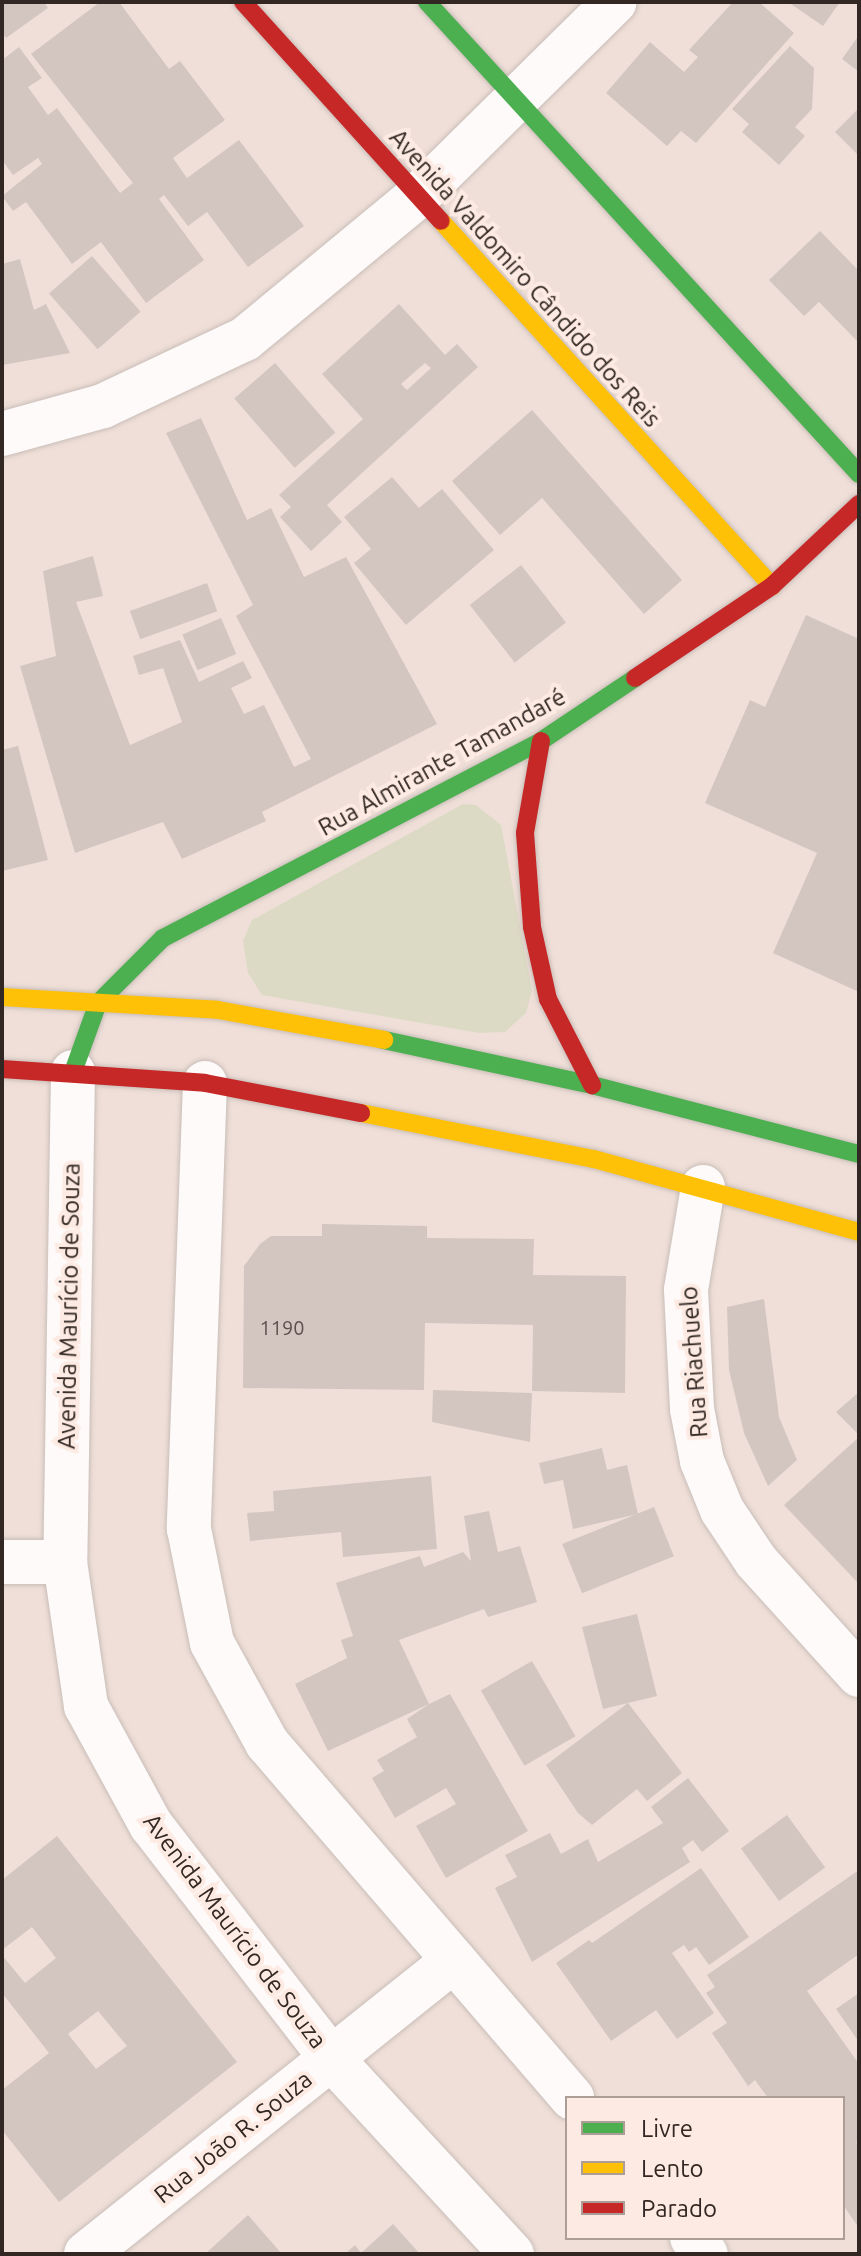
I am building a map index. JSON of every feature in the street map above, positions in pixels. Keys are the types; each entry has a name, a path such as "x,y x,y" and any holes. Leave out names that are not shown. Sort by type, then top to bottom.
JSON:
{"street":[{"name":"Avenida Valdomiro Cândido dos Reis","path":"243,2 772,586"},
{"path":"427,2 859,474"},
{"path":"2,434 103,406 245,339 418,196 615,2"},
{"name":"Rua Almirante Tamandaré","path":"73,1072 98,1003 163,938 541,741 772,586 859,504"},
{"path":"541,741 525,833 532,927 548,999 592,1085"},
{"path":"2,997 218,1010 335,1029 592,1085 733,1124 859,1154"},
{"path":"2,1069 205,1083 594,1159 859,1232"},
{"name":"Avenida Maurício de Souza","path":"73,1072 65,1562 86,1706 151,1825 331,2058 512,2254"},
{"path":"205,1083 189,1529 212,1643 267,1743 570,2096"},
{"name":"Rua Riachuelo","path":"703,1187 686,1290 692,1409 702,1461 722,1510 756,1561 859,1675"},
{"path":"2,1562 65,1562"},
{"name":"Rua João R. Souza","path":"86,2254 454,1960"}],"shaded area":[{"path":"463,804 476,805 501,825 532,990 526,1013 505,1032 479,1033 262,995 248,973 243,941 252,920"}],"building":[{"path":"2,2 44,2 48,8 6,38 2,32"},
{"path":"100,2 119,2 169,69 180,61 225,120 173,158 187,178 239,140 304,226 248,267 207,212 188,226 164,195 159,199 204,260 146,303 101,242 72,264 26,202 13,211 2,196 42,164 38,158 13,175 2,160 2,60 19,47 42,78 28,87 48,115 57,108 120,193 133,183 31,54"},
{"path":"733,2 759,2 794,33 696,143 681,131 667,146 606,93 650,42 684,72 698,57 689,50"},
{"path":"788,2 840,2 823,26"},
{"path":"859,35 859,72 842,59"},
{"path":"790,46 814,68 812,109 795,127 805,136 779,165 742,132 749,124 732,109"},
{"path":"859,108 859,156 835,132"},
{"path":"820,231 859,271 859,343 819,302 804,316 769,280"},
{"path":"92,256 141,312 98,349 49,293"},
{"path":"20,259 34,310 46,304 70,353 2,365 2,264"},
{"path":"399,304 445,355 457,344 478,367 327,505 342,522 311,551 280,517 291,507 279,495 363,419 322,374","holes":["425,363 431,368 407,390 401,384"]},
{"path":"275,363 335,432 295,468 234,398"},
{"path":"532,410 682,580 644,614 542,498 500,535 452,481"},
{"path":"201,418 247,520 271,508 304,577 346,557 437,724 262,812 266,821 182,859 163,822 75,853 20,666 56,656 43,571 93,556 103,596 76,602 130,745 182,722 163,668 139,675 133,656 180,640 199,682 243,661 252,678 231,688 244,714 264,705 294,767 311,759 236,616 253,605 166,433"},
{"path":"392,477 419,508 442,489 494,550 406,625 354,563 371,549 344,517"},
{"path":"521,565 566,623 515,663 470,605"},
{"path":"207,583 217,611 140,639 130,611"},
{"path":"806,615 859,639 859,992 773,953 817,853 705,803 750,700 765,707"},
{"path":"221,618 236,654 198,670 182,634"},
{"path":"18,746 48,860 2,871 2,750"},
{"path":"322,1224 427,1226 427,1238 534,1239 533,1275 626,1276 625,1393 532,1391 533,1325 425,1323 424,1390 243,1388 244,1266 260,1244 271,1236 322,1236"},
{"path":"764,1299 779,1417 797,1460 768,1486 744,1433 729,1370 727,1307"},
{"path":"433,1390 532,1393 530,1442 432,1422"},
{"path":"859,1392 859,1435 836,1412"},
{"path":"859,1437 859,1584 784,1505"},
{"path":"602,1448 607,1470 627,1465 638,1514 573,1529 563,1480 544,1484 539,1463"},
{"path":"431,1476 437,1549 343,1557 341,1532 250,1541 247,1513 274,1511 273,1491"},
{"path":"654,1507 674,1556 582,1593 562,1544"},
{"path":"489,1511 498,1552 520,1546 537,1602 488,1617 484,1609 399,1640 429,1704 328,1751 295,1684 347,1658 341,1640 353,1636 336,1583 420,1556 424,1567 463,1552 471,1561 464,1516"},
{"path":"637,1614 657,1696 603,1709 582,1627"},
{"path":"532,1661 576,1736 524,1766 481,1690"},
{"path":"450,1694 528,1831 446,1878 416,1826 456,1804 446,1788 395,1818 372,1778 384,1771 377,1760 417,1737 407,1719"},
{"path":"628,1703 682,1773 647,1801 637,1789 592,1825 578,1813 546,1765"},
{"path":"688,1778 729,1831 702,1852 693,1840 682,1848 690,1862 532,1962 495,1888 517,1877 505,1855 550,1833 561,1854 588,1839 598,1862 663,1823 651,1807"},
{"path":"787,1815 825,1868 779,1901 741,1849"},
{"path":"57,1836 237,2062 59,2202 2,2130 2,2090 49,2053 2,1993 2,1955 25,1983 56,1958 32,1927 2,1950 2,1880","holes":["98,2011 127,2046 96,2069 68,2034"]},
{"path":"701,1868 749,1937 709,1965 696,1947 689,1952 684,1945 672,1953 714,2013 677,2039 656,2010 611,2041 556,1963 589,1940 592,1943"},
{"path":"859,1870 859,1954 807,1991 859,2064 859,2140 856,2142 859,2146 859,2228 845,2208 845,2096 767,2096 755,2080 748,2086 712,2033 727,2023 706,1993 715,1987 707,1975"},
{"path":"859,1993 859,2042 836,2009"},
{"path":"248,2215 282,2254 205,2254"},
{"path":"393,2224 420,2254 345,2254 355,2245 361,2253"}],"traffic: fast":[{"path":"427,2 859,474"},
{"path":"73,1072 98,1003 163,938 541,741 635,678"},
{"path":"384,1040 592,1085 859,1154"}],"traffic: slow":[{"path":"441,221 772,586"},
{"path":"2,997 218,1010 384,1040"},
{"path":"361,1113 594,1159 859,1232"}],"traffic: jam":[{"path":"243,2 441,221"},
{"path":"635,678 772,586 859,504"},
{"path":"541,741 525,833 532,927 548,999 592,1085"},
{"path":"2,1069 205,1083 361,1113"}]}
